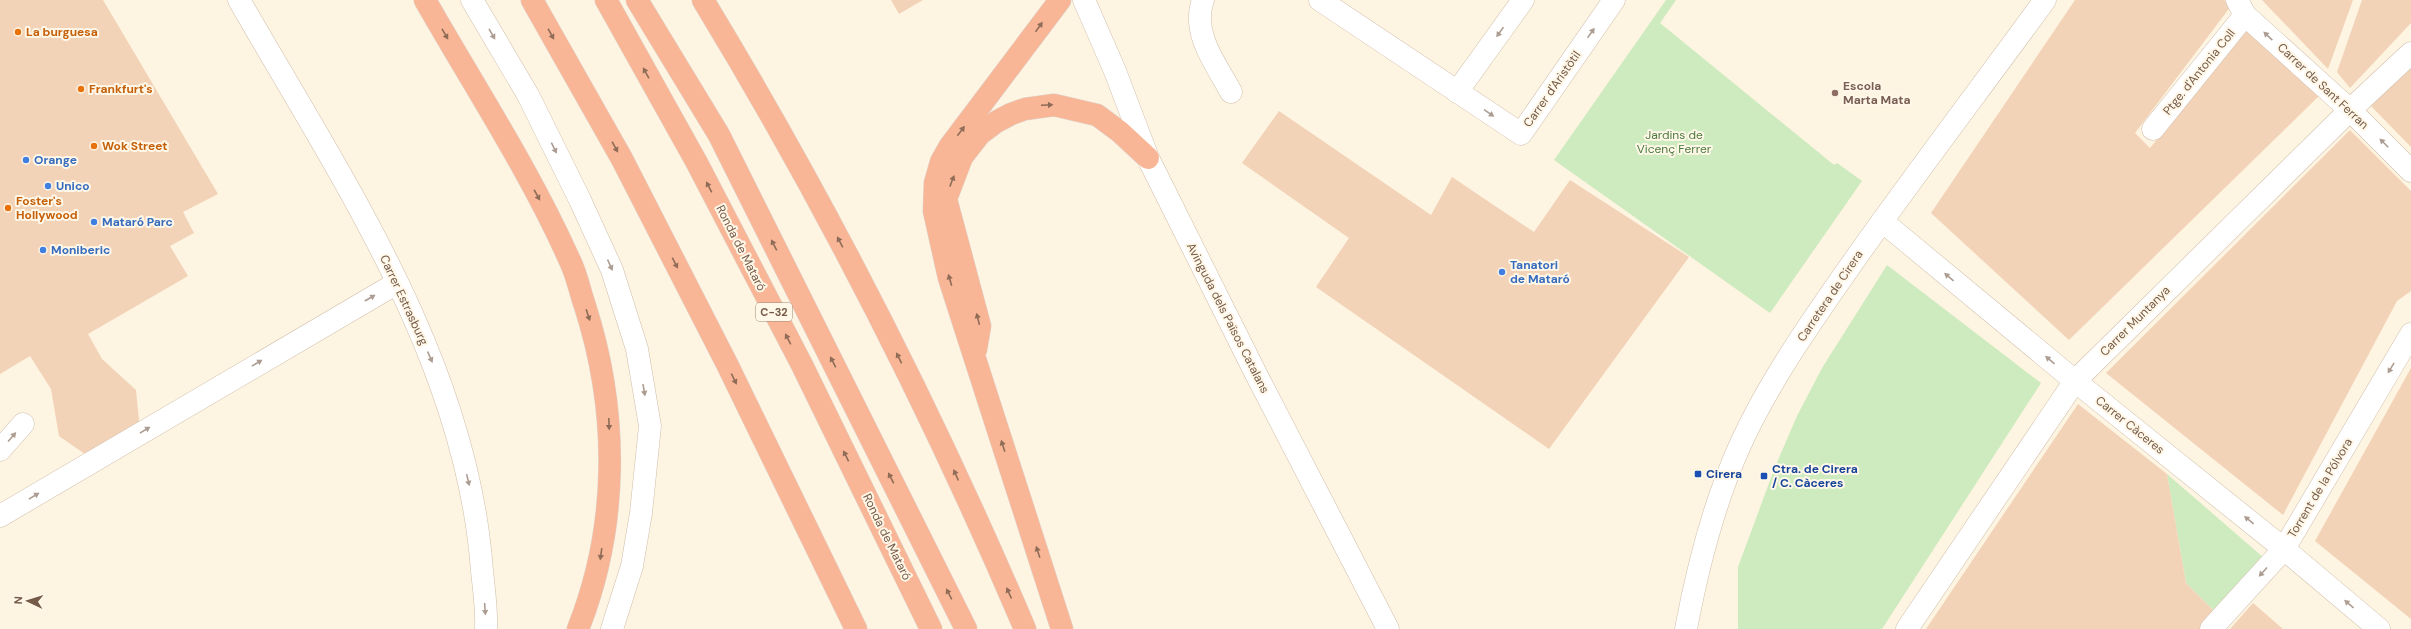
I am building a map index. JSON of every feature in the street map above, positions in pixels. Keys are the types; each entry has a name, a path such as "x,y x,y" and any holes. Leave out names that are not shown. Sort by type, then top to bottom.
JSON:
{"highway":[{"path":"425,0 546,211 571,263 597,344 609,419 610,490 600,561 578,629"},
{"path":"532,0 622,159 727,364 856,629"},
{"name":"Ronda de Mataró","path":"606,0 697,163 802,365 931,629"},
{"path":"637,0 719,135 966,629"},
{"path":"703,0 798,164 881,322 949,460 1025,629"},
{"path":"1060,0 950,146 942,162 935,183 934,211 949,278 1062,629"},
{"path":"974,358 980,326 946,199 962,157 980,134 996,122 1011,114 1032,107 1054,105 1097,115 1120,132 1148,158"}],"street":[{"name":"Carrer Estrasburg","path":"239,0 368,225 397,283 443,387 474,503 481,548 486,629"},
{"path":"472,0 528,95 580,200 612,270 637,349 650,426 642,513 632,566 612,629"},
{"name":"Avinguda dels Països Catalans","path":"1084,0 1115,71 1148,158 1255,372 1388,629"},
{"path":"1203,0 1200,8 1202,38 1232,92"},
{"name":"Carrer d'Aristòtil","path":"1320,0 1521,134 1614,0"},
{"path":"1457,92 1522,0"},
{"name":"Carretera de Cirera","path":"1686,629 1697,569 1718,500 1742,441 1781,369 1822,306 1882,221 2045,0"},
{"name":"Carrer de Sant Ferran","path":"2241,7 2350,110 2411,171"},
{"name":"Ptge. d'Antonia Coll","path":"2153,129 2241,7"},
{"name":"Carrer Muntanya","path":"1906,629 2075,381 2350,110 2411,53"},
{"name":"Carrer Càceres","path":"1882,221 2075,381 2284,549 2379,629"},
{"path":"0,516 397,283"},
{"name":"Torrent de la Pólvora","path":"2211,629 2284,549 2411,334"},
{"path":"0,450 23,424"}],"green space":[{"name":"Jardins de Vicenç Ferrer","path":"1666,0 1676,0 1660,23 1834,165 1837,163 1862,181 1770,313 1554,160"},
{"path":"1887,265 2041,383 1882,629 1738,629 1738,567 1775,467 1797,416 1822,368"},
{"path":"2167,474 2264,558 2216,613 2186,583"}],"building":[{"name":"Mataró Parc","path":"0,0 103,0 218,194 183,212 194,233 170,246 188,276 88,334 102,359 136,390 140,431 92,459 59,436 51,389 30,356 0,374"},
{"path":"891,0 923,0 899,14"},
{"path":"2075,0 2224,0 2231,6 2135,133 2150,148 2245,30 2319,96 2069,340 1931,213"},
{"path":"2262,0 2353,0 2328,69"},
{"path":"2362,0 2411,0 2411,23 2350,88 2337,72"},
{"path":"2411,68 2411,147 2371,106"},
{"name":"Tanatori de Mataró","path":"1279,111 1431,215 1452,177 1534,232 1570,180 1689,257 1549,449 1316,287 1349,238 1242,163"},
{"path":"2350,130 2411,191 2411,291 2397,301 2283,515 2106,373"},
{"path":"2411,368 2411,619 2315,541"},
{"path":"2078,404 2167,474 2186,583 2216,613 2200,629 1926,629"},
{"path":"2253,603 2283,629 2230,629"}],"place":[{"name":"La burguesa","path":"18,32"},
{"name":"Frankfurt's","path":"81,89"},
{"name":"Escola Marta Mata","path":"1835,93"},
{"name":"Wok Street","path":"94,146"},
{"name":"Orange","path":"26,160"},
{"name":"Unico","path":"48,186"},
{"name":"Foster's Hollywood","path":"8,208"},
{"name":"Mataró Parc","path":"94,222"},
{"name":"Moniberic","path":"43,250"},
{"name":"Tanatori de Mataró","path":"1502,272"},
{"name":"Cirera","path":"1698,474"},
{"name":"Ctra. de Cirera / C. Càceres","path":"1764,476"}]}
